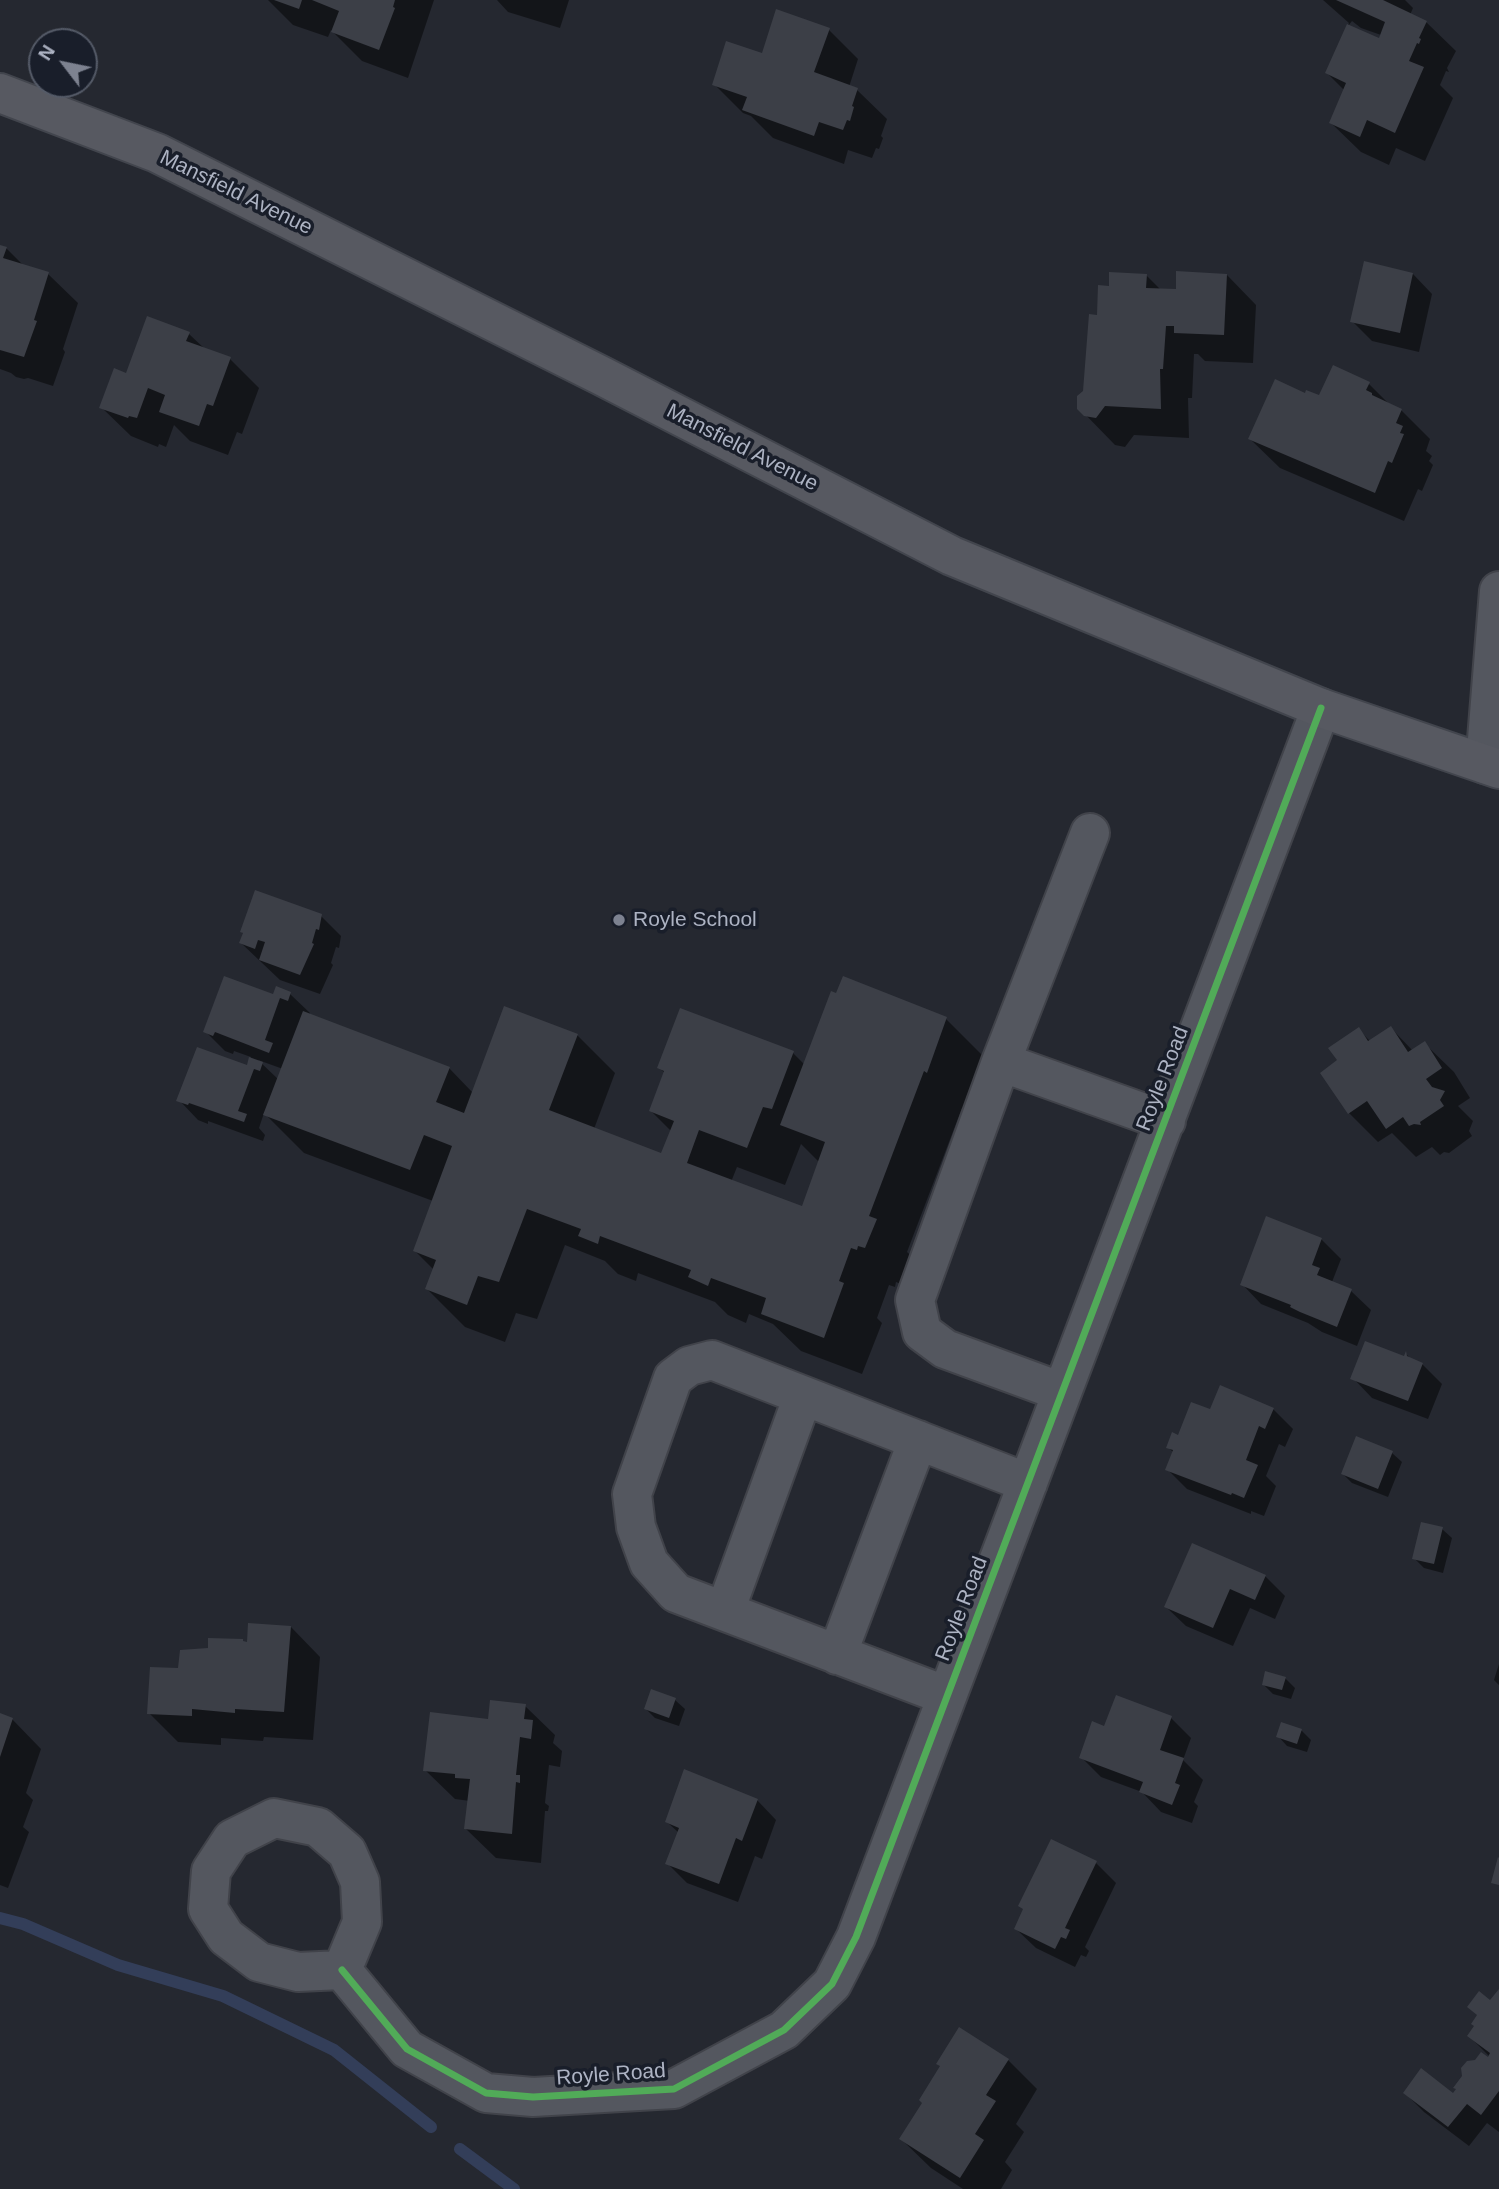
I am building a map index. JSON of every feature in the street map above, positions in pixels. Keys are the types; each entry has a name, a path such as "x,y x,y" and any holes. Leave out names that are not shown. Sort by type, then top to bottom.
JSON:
{"main road":[{"name":"Mansfield Avenue","path":"0,93 157,153 600,375 952,556 1321,708 1492,767"}],"street":[{"path":"1492,767 1499,591"},
{"name":"Royle Road","path":"342,1970 407,2049 486,2094 533,2097 674,2089 784,2030 832,1984 856,1937 1321,708"},
{"path":"1062,1392 945,1349 922,1332 915,1300 1001,1062 1090,833"},
{"path":"1001,1062 1166,1121"},
{"path":"947,1696 676,1592 649,1563 636,1527 632,1494 673,1378 689,1366 712,1360 1028,1482"},
{"path":"725,1611 803,1396"},
{"path":"837,1655 918,1440"},
{"path":"274,1818 318,1827 347,1852 360,1882 362,1922 342,1970 298,1972 259,1962 226,1937 208,1909 211,1871 232,1839 274,1818"}],"building":[{"path":"274,0 302,0 299,9"},
{"path":"312,0 395,0 395,8 379,50 331,32 339,11"},
{"path":"1336,0 1383,0 1427,21 1419,44 1417,43 1409,61 1424,67 1395,133 1367,120 1360,137 1329,123 1346,83 1325,73 1347,24 1379,38 1385,22"},
{"path":"776,9 830,28 814,72 858,88 850,121 847,120 843,130 819,122 814,136 742,110 747,97 712,85 726,41 762,53"},
{"path":"0,245 7,247 3,258 49,272 34,320 37,321 24,357 0,350"},
{"path":"1364,261 1413,273 1400,333 1350,322"},
{"path":"1176,271 1227,274 1224,335 1174,333 1174,326 1166,326 1163,369 1160,369 1161,409 1105,406 1096,418 1084,416 1077,409 1077,396 1083,391 1089,314 1097,315 1098,285 1109,286 1109,272 1147,274 1146,288 1176,289"},
{"path":"147,316 190,332 186,341 231,357 213,406 207,404 199,426 159,412 165,395 148,388 137,418 128,418 99,408 114,368 126,373"},
{"path":"1333,365 1370,382 1366,390 1402,409 1396,423 1403,426 1400,433 1404,434 1392,463 1388,461 1375,493 1248,439 1275,379 1305,393 1306,390 1319,395"},
{"path":"255,890 322,914 319,930 316,929 312,943 314,944 300,975 259,960 265,942 258,940 255,949 239,943 243,933 240,932"},
{"path":"224,976 273,994 276,986 291,992 288,1001 280,998 265,1040 273,1043 269,1053 215,1032 213,1036 203,1032"},
{"path":"843,976 947,1017 869,1216 877,1219 865,1248 851,1248 839,1281 844,1283 824,1338 761,1314 766,1298 711,1278 708,1286 688,1277 691,1270 600,1236 598,1244 578,1236 581,1229 527,1209 499,1282 478,1276 467,1305 425,1289 436,1260 413,1251 452,1146 424,1135 410,1170 263,1115 303,1011 450,1067 436,1102 464,1113 504,1006 578,1034 549,1110 661,1153 674,1121 649,1111 664,1071 657,1068 680,1008 794,1051 772,1109 763,1107 747,1148 699,1130 687,1163 802,1206 825,1142 780,1125 831,991 836,993"},
{"path":"1391,1026 1408,1052 1425,1041 1442,1068 1426,1079 1432,1087 1445,1091 1440,1100 1444,1106 1420,1122 1421,1125 1409,1126 1403,1117 1386,1129 1367,1101 1348,1114 1320,1073 1337,1060 1328,1048 1359,1027 1368,1041"},
{"path":"197,1047 247,1065 249,1057 263,1062 260,1071 254,1069 238,1111 247,1114 244,1122 176,1101"},
{"path":"1266,1216 1322,1238 1312,1265 1320,1268 1317,1275 1352,1289 1337,1327 1240,1285"},
{"path":"1365,1341 1404,1356 1406,1351 1407,1356 1423,1363 1408,1401 1350,1379"},
{"path":"1220,1385 1274,1408 1265,1429 1259,1426 1246,1460 1258,1465 1244,1498 1165,1470 1173,1450 1166,1448 1172,1432 1178,1435 1191,1402 1210,1409"},
{"path":"1356,1436 1393,1451 1378,1489 1341,1474"},
{"path":"1421,1522 1443,1527 1434,1564 1412,1559"},
{"path":"1192,1543 1266,1575 1255,1600 1230,1589 1213,1628 1164,1607"},
{"path":"248,1623 291,1626 284,1712 235,1709 235,1713 192,1709 192,1716 147,1714 150,1667 178,1668 180,1650 208,1648 208,1638 243,1639 247,1642"},
{"path":"1265,1671 1286,1677 1282,1690 1262,1685"},
{"path":"651,1689 676,1698 669,1718 644,1709"},
{"path":"1116,1695 1172,1716 1160,1750 1184,1758 1175,1783 1180,1785 1172,1805 1139,1792 1143,1782 1079,1758 1092,1721 1104,1726"},
{"path":"490,1700 526,1704 524,1719 533,1720 531,1739 520,1737 516,1775 520,1775 520,1783 516,1782 512,1834 464,1829 470,1779 455,1778 455,1774 423,1771 430,1712 488,1719"},
{"path":"0,1713 13,1718 0,1757"},
{"path":"1281,1722 1302,1729 1297,1744 1276,1737"},
{"path":"684,1769 758,1799 742,1841 736,1838 719,1884 665,1864 679,1828 665,1822"},
{"path":"1051,1839 1097,1861 1065,1928 1070,1930 1066,1939 1061,1937 1055,1949 1014,1929 1023,1909 1018,1906"},
{"path":"1499,1858 1499,1885 1491,1883"},
{"path":"1499,1989 1499,2091 1481,2115 1467,2104 1448,2127 1403,2093 1421,2068 1453,2093 1456,2089 1453,2088 1462,2076 1461,2068 1467,2061 1475,2060 1481,2052 1488,2057 1490,2053 1467,2036 1477,2015 1467,2007 1479,1991 1490,2000"},
{"path":"959,2027 1009,2059 986,2095 996,2101 975,2134 984,2140 960,2178 899,2139 922,2103 919,2100 940,2066 936,2064"}],"waterway":[{"path":"0,1918 23,1924 118,1965 223,1996 334,2050 431,2127"},
{"path":"460,2149 514,2189"}],"cycle path":[{"path":"342,1970 407,2049 486,2093 533,2097 674,2089 784,2030 832,1984 856,1937 1321,708"}],"place":[{"name":"Royle School","path":"619,920"}]}
